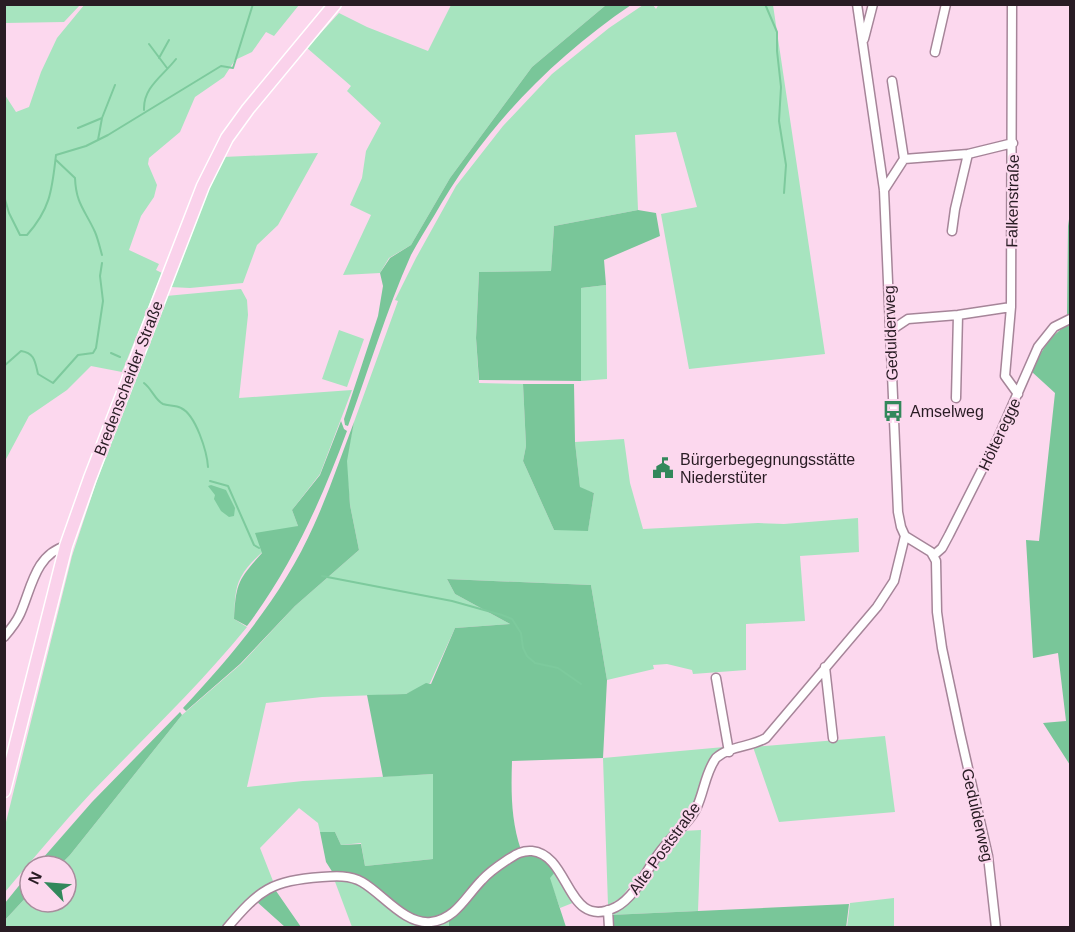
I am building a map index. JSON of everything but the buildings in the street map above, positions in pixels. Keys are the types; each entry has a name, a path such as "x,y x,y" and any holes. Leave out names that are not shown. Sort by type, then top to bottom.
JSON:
{"main road":[{"name":"Bredenscheider Straße","path":"4,791 66,546 187,225 215,159 227,138 248,109 335,4"}],"street":[{"name":"Gedulderweg","path":"857,4 884,190 898,512 905,536"},
{"path":"863,43 873,4"},
{"path":"935,52 946,4"},
{"name":"Falkenstraße","path":"1012,4 1011,307 1005,376 1018,393"},
{"path":"884,190 904,159 892,81"},
{"path":"904,159 968,154 1013,143"},
{"path":"952,231 968,154"},
{"path":"890,331 908,319 958,315 1011,307"},
{"path":"956,398 958,315"},
{"name":"Hölteregge","path":"934,555 944,545 1038,347 1054,327 1071,319"},
{"path":"905,536 934,555"},
{"name":"Alte Poststraße","path":"608,910 622,903 663,848 692,816 713,762 720,755 766,738 825,667 863,626 894,581 905,536"},
{"path":"4,637 20,615 32,580 43,562 56,550 66,546"},
{"name":"Gedulderweg","path":"934,555 937,564 937,612 942,648 988,856 996,927"},
{"path":"825,667 833,738"},
{"path":"716,678 729,752"},
{"path":"226,927 250,901 270,886 295,879 328,876 348,877 360,881 407,915 418,921 431,922 450,916 488,874 517,854 530,851 542,854 551,860 583,907 592,911 608,910 609,927"}],"shaded area":[{"path":"85,4 299,5 274,36 266,32 252,52 235,60 224,77 195,97 180,132 149,158 148,164 157,185 154,197 141,216 129,250 159,264 156,270 162,273 122,372 91,366 67,390 29,416 5,461 5,95 16,112 29,107 41,72 57,38"},
{"path":"659,4 773,5 825,354 689,369 661,214 697,207 676,132 635,135 638,210 554,226 551,271 479,272 476,338 479,383 523,384 526,446 523,461 554,530 588,530 594,493 580,488 575,442 624,439 630,483 643,529 758,523 784,524 858,518 859,552 800,556 805,621 746,624 746,670 693,674 692,670 667,664 653,665 654,669 607,680 591,585 447,579 455,594 510,624 455,628 430,683 406,694 322,697 266,703 247,787 303,781 433,774 433,859 365,866 361,843 341,845 335,832 320,832 318,823 299,808 260,848 273,881 243,903 222,927 5,928 5,920 18,906 18,914 78,914 78,854 71,854 182,715 241,664 295,606 359,550 350,505 346,461 354,422 398,301 395,300 416,258 456,186 503,126 552,74 609,28 643,5 653,5 656,9"},
{"path":"4,5 80,5 64,22 5,23"},
{"path":"451,5 606,5 532,67 450,178 411,245 389,258 380,273 343,275 371,215 350,205 362,178 366,151 381,123 347,91 351,86 307,48 339,13 367,27 428,51"},
{"path":"606,5 631,5 601,26 546,73 497,126 453,184 411,255 348,426 345,425 344,419 378,316 383,286 380,273 390,258 411,245 450,178 532,67"},
{"path":"318,153 278,225 257,245 243,283 190,288 170,287 190,233 223,157"},
{"path":"638,210 656,213 660,236 604,260 606,285 581,288 581,381 479,380 476,338 479,272 551,271 554,226"},
{"path":"1070,212 1070,317 1067,318 1068,226"},
{"path":"606,285 607,379 581,381 581,288"},
{"path":"241,289 247,300 248,315 239,398 352,390 320,474 292,510 298,526 259,555 246,569 239,582 235,598 234,619 247,627 191,691 80,805 37,854 18,854 18,877 5,892 5,826 72,556 96,483 166,296"},
{"path":"1070,324 1070,765 1043,723 1066,721 1058,653 1033,658 1026,540 1039,541 1055,393 1032,372 1047,344"},
{"path":"339,330 364,339 347,387 322,379"},
{"path":"523,384 574,384 575,442 580,487 594,493 588,531 554,530 523,461 526,446"},
{"path":"341,421 347,431 316,508 278,580 247,626 234,619 235,607 237,589 243,576 262,553 255,533 298,526 292,510 320,475"},
{"path":"354,422 347,461 350,505 359,550 295,606 240,664 186,711 183,708 256,622 302,551 330,487"},
{"path":"208,486 226,490 235,508 234,516 229,517 221,511 214,499 215,495"},
{"path":"447,579 591,585 607,680 603,758 512,761 512,806 521,850 448,913 430,919 409,913 377,889 333,873 326,862 320,832 335,832 341,845 361,844 365,866 433,859 433,774 383,777 367,695 406,694 426,683 431,684 455,628 510,624 455,594"},
{"path":"180,712 182,715 71,854 46,854 92,802"},
{"path":"885,736 895,812 779,822 753,747"},
{"path":"724,747 713,757 690,811 652,856 621,898 608,905 603,758"},
{"path":"701,830 698,911 610,915 628,903 682,831"},
{"path":"537,852 556,871 550,878 566,927 449,928 449,919 490,875 517,855"},
{"path":"556,871 575,902 560,908 549,878"},
{"path":"334,879 347,880 450,920 449,927 352,927"},
{"path":"18,887 18,906 5,920 5,903"},
{"path":"274,888 301,927 285,927 256,901"},
{"path":"894,898 894,927 847,927 850,903"},
{"path":"849,904 846,928 611,927 610,915"}],"waterway":[{"path":"4,196 9,213 20,235 27,235 46,207 56,155 86,146 108,135 221,66 233,68 253,4"},
{"path":"765,4 777,32 781,87 779,121 786,165 784,193"},
{"path":"159,58 169,40"},
{"path":"149,44 167,68"},
{"path":"144,110 150,88 176,59"},
{"path":"98,140 102,118 115,85"},
{"path":"78,128 102,118"},
{"path":"56,160 75,178 79,201 95,232 102,255"},
{"path":"4,366 21,351 26,352 34,359 38,374 53,383 78,355 93,353 96,348 103,301 100,276 102,263"},
{"path":"111,353 120,357"},
{"path":"144,383 160,402 181,408 191,418 203,444 208,467"},
{"path":"210,481 228,486 254,545 259,548"},
{"path":"322,576 452,601 512,619 521,633 523,648 527,656 535,663 558,668 581,684"}],"place":[{"name":"Amselweg","path":"893,411"},
{"name":"Bürgerbegegnungsstätte Niederstüter","path":"663,468"}]}
